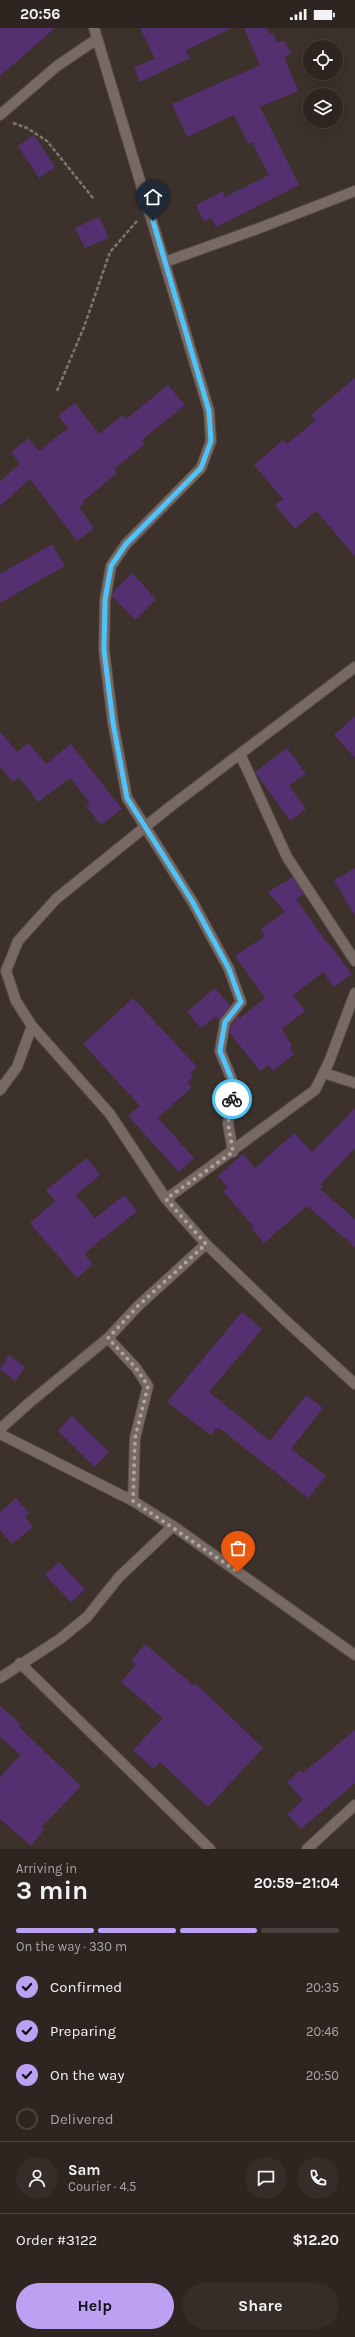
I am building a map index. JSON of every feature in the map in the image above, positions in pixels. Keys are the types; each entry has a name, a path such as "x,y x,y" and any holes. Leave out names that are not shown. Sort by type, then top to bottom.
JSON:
{"street":[{"path":"94,28 96,39 149,207 209,411 211,441 201,468 118,552 111,566 105,600 104,650 113,723 127,798 192,901 229,969 241,1002 225,1022 220,1051 234,1085 228,1124 233,1152"},
{"path":"3,117 57,66 96,39"},
{"path":"165,262 258,229 355,191"},
{"path":"355,667 240,754 56,899 18,941 6,971 16,1001 32,1026 110,1114 166,1199 206,1244 284,1319 355,1384"},
{"path":"240,754 287,857 355,961"},
{"path":"166,1199 233,1152 315,1090 324,1073 355,993"},
{"path":"0,1090 17,1067 32,1026"},
{"path":"324,1073 355,1083"},
{"path":"0,1429 108,1338 138,1306 206,1244"},
{"path":"108,1338 136,1368 148,1386 135,1438 133,1501"},
{"path":"0,1434 133,1501 173,1526 355,1654"},
{"path":"0,1678 20,1663 60,1639 87,1617 119,1577 173,1526"},
{"path":"20,1663 210,1849"},
{"path":"307,1849 355,1805"}],"path":[{"path":"3,117 28,128 47,141 93,198"},
{"path":"57,391 84,327 110,252 149,207"}],"building":[{"path":"0,28 55,28 0,76"},
{"path":"140,28 232,28 186,50 190,58 140,82 134,67 155,59"},
{"path":"244,28 266,28 270,34 273,33 277,43 284,40 291,54 284,57 298,91 260,107 299,185 216,227 211,218 204,222 196,205 223,191 225,197 269,175 252,142 248,144 234,115 187,137 172,104 260,65"},
{"path":"34,135 55,167 39,178 18,146"},
{"path":"99,217 109,238 85,248 75,228"},
{"path":"355,378 355,556 316,511 295,529 275,505 283,499 254,465 283,440 287,444 316,420 311,415"},
{"path":"168,385 185,405 142,440 145,444 114,469 117,473 82,502 84,504 79,507 94,528 77,541 30,479 0,506 0,481 20,464 11,452 28,438 39,451 68,428 58,416 75,403 99,434 123,415 126,419"},
{"path":"52,544 65,566 0,603 0,574"},
{"path":"132,573 156,599 135,620 112,596 113,592"},
{"path":"355,716 355,758 334,735"},
{"path":"0,732 17,752 28,743 46,764 71,744 122,809 101,825 86,806 90,803 70,778 38,802 19,777 13,782 0,767"},
{"path":"287,748 306,774 289,785 306,809 290,821 255,772"},
{"path":"355,868 355,916 334,880"},
{"path":"293,877 304,894 296,899 327,943 328,942 352,974 334,987 323,972 293,995 305,1011 282,1029 292,1046 289,1048 294,1054 273,1071 268,1065 260,1071 230,1033 231,1025 238,1016 240,1018 265,998 235,956 265,936 261,929 285,912 268,892"},
{"path":"215,988 230,1006 219,1020 216,1016 201,1028 187,1012"},
{"path":"133,998 197,1067 190,1073 193,1077 187,1082 192,1087 158,1118 194,1158 179,1172 128,1116 140,1106 83,1044"},
{"path":"355,1108 355,1148 321,1184 323,1186 320,1189 355,1219 355,1247 307,1206 264,1243 251,1228 253,1226 223,1191 228,1187 218,1176 243,1154 255,1168 294,1133 312,1152"},
{"path":"87,1158 100,1175 76,1195 95,1218 124,1195 137,1211 86,1252 85,1255 93,1264 77,1278 30,1223 55,1201 46,1190"},
{"path":"242,1312 262,1329 209,1392 270,1441 306,1395 323,1408 291,1449 326,1476 308,1498 218,1427 211,1435 167,1402"},
{"path":"9,1355 25,1367 15,1381 0,1369"},
{"path":"72,1416 109,1452 94,1467 58,1431"},
{"path":"16,1498 29,1513 25,1517 33,1527 12,1544 0,1530 0,1512"},
{"path":"59,1562 85,1589 71,1602 45,1575"},
{"path":"145,1644 194,1686 196,1684 263,1748 208,1807 160,1762 154,1769 133,1750 163,1718 121,1682 136,1665 131,1661"},
{"path":"0,1706 21,1724 19,1727 81,1786 42,1827 44,1830 31,1846 0,1819 0,1777 21,1755 0,1737"},
{"path":"355,1730 355,1783 301,1829 287,1814 303,1800 287,1782 300,1770 303,1773"}],"way so far":[{"path":"232,1099 228,1124 233,1152 166,1199 206,1244 138,1306 108,1338 136,1368 148,1386 135,1438 133,1501 173,1526 238,1572"}],"route":[{"path":"153,221 173,293 203,388 209,411 211,441 208,454 201,468 118,552 111,566 105,600 104,650 113,723 121,758 127,798 192,901 229,969 241,1002 225,1022 220,1051 234,1085 232,1099"}]}
